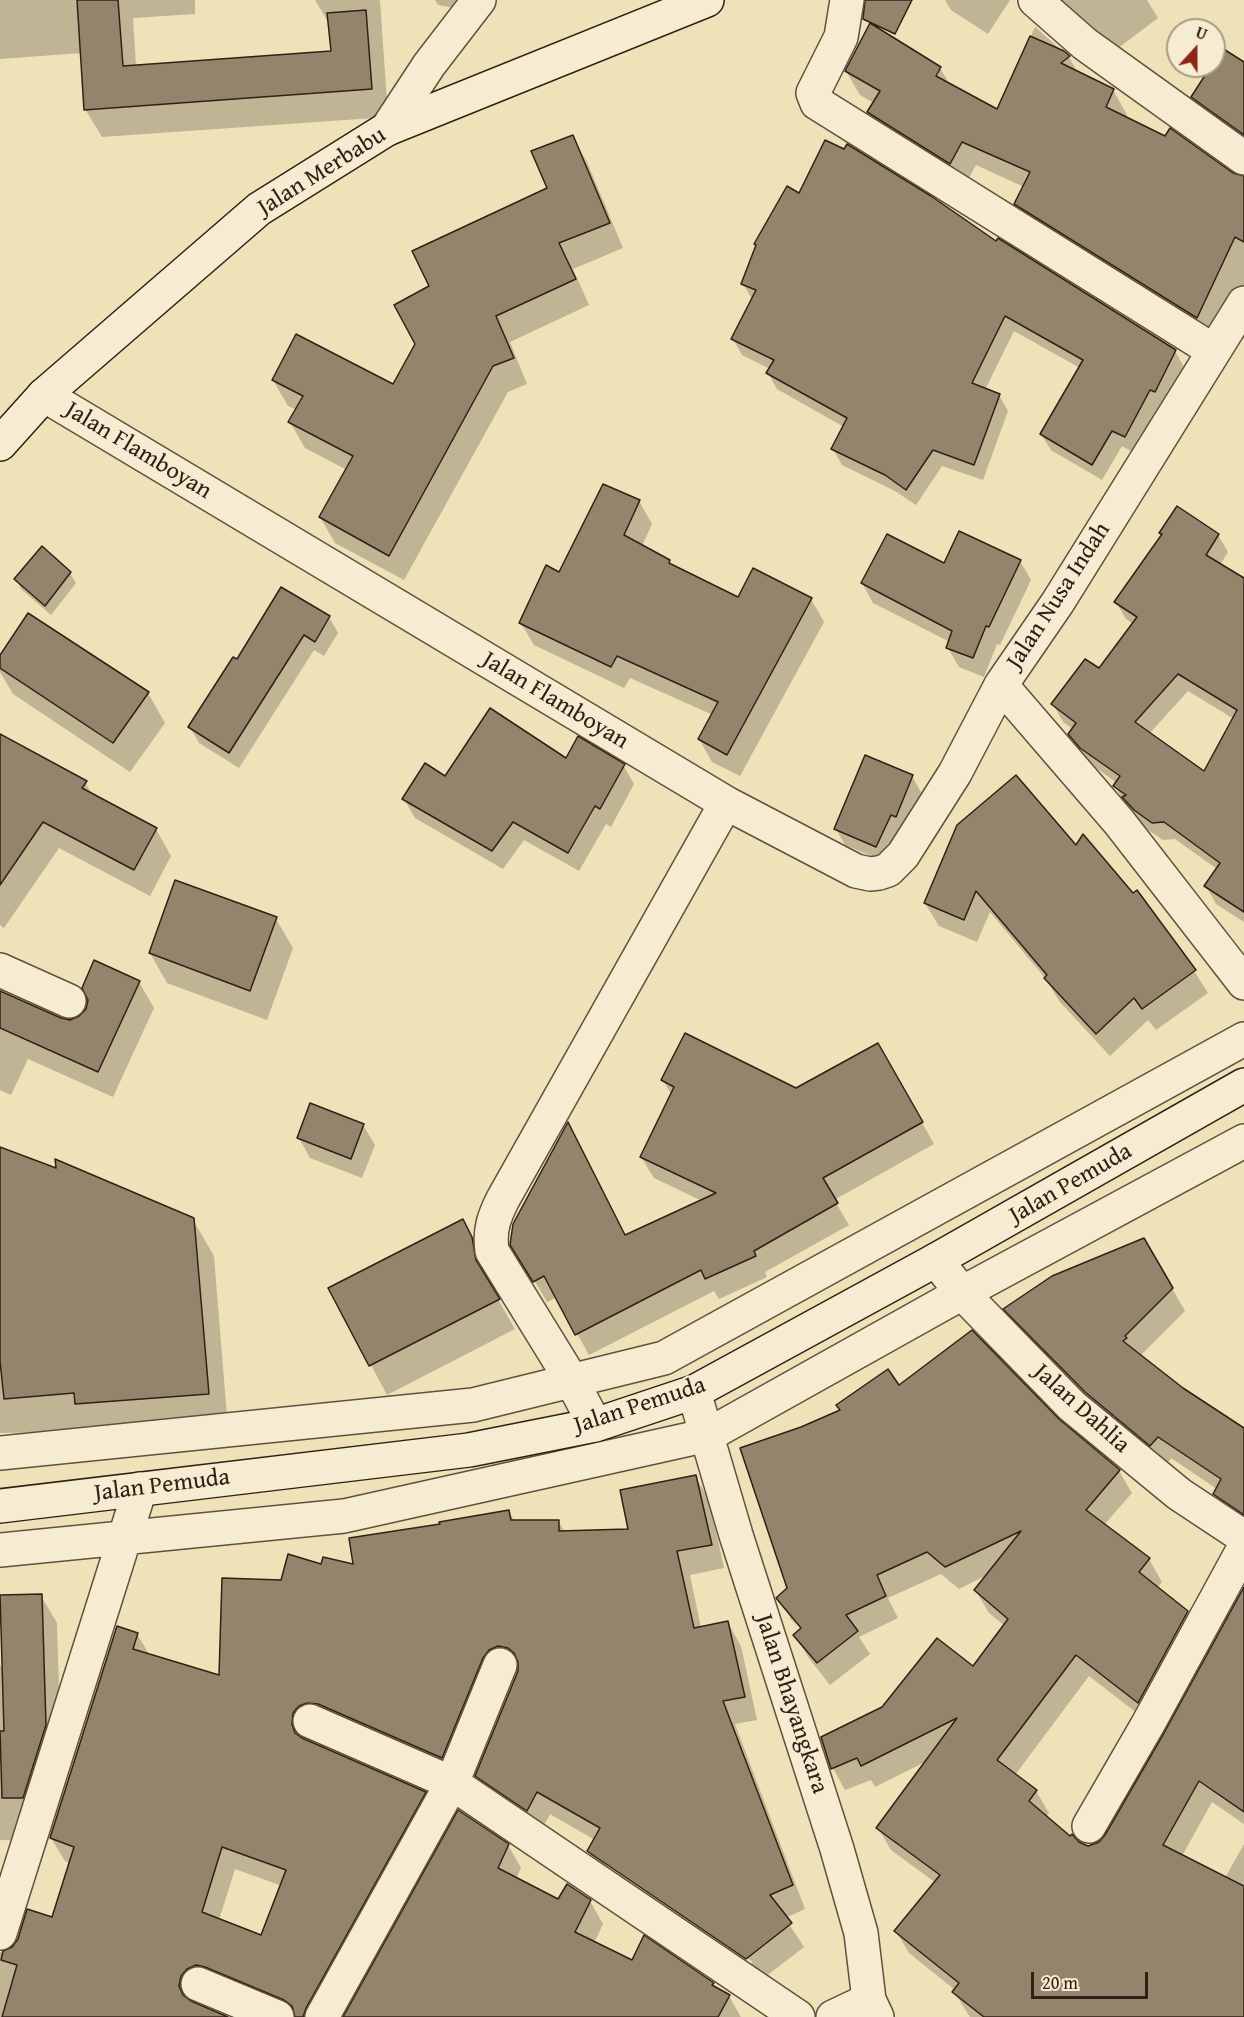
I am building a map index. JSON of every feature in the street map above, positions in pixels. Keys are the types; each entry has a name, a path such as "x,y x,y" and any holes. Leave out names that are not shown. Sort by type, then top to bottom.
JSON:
{"street":[{"path":"387,129 429,65 479,0"},
{"name":"Jalan Merbabu","path":"0,444 44,395 259,209 387,129 707,0"},
{"path":"847,0 841,37 813,93 817,103 1214,351"},
{"path":"1035,0 1085,45 1244,158"},
{"name":"Jalan Nusa Indah","path":"1244,303 1058,602 1000,685 1119,822 1244,983"},
{"name":"Jalan Flamboyan","path":"44,395 726,803 856,871 870,874 888,870 903,855 955,773 1000,685"},
{"path":"595,1425 572,1381 492,1251 490,1235 492,1220 726,803"},
{"path":"0,970 69,1000"},
{"path":"0,1453 473,1405 664,1358 1244,1039"},
{"path":"1198,1065 1231,1093"},
{"name":"Jalan Pemuda","path":"0,1506 469,1450 595,1425 694,1392 936,1260 1231,1093"},
{"path":"0,1550 344,1516 708,1436 962,1293 1244,1141"},
{"name":"Jalan Dahlia","path":"936,1260 962,1293 1072,1406 1179,1494 1244,1537"},
{"name":"Jalan Bhayangkara","path":"694,1392 736,1535 837,1848 861,1934 873,2008"},
{"path":"0,1933 140,1489"},
{"path":"1089,1826 1148,1724 1244,1548"},
{"path":"322,2017 452,1783 500,1665"},
{"path":"310,1721 452,1783 798,2017"},
{"path":"198,1984 277,2017"},
{"path":"832,2017 873,2008"}],"building":[{"path":"77,0 118,0 123,66 331,51 327,13 366,10 372,89 84,110"},
{"path":"865,0 912,0 895,34 863,19"},
{"path":"870,23 941,67 936,76 997,109 1030,36 1070,56 1061,63 1114,89 1106,107 1165,136 1170,128 1233,173 1244,176 1244,242 1235,237 1197,318 1014,204 1030,172 962,142 950,164 867,112 880,91 845,71"},
{"path":"1226,51 1244,62 1244,135 1191,97 1203,78 1226,78"},
{"path":"573,135 610,223 559,243 576,279 496,316 514,358 493,366 389,556 319,517 353,456 288,422 303,396 272,380 296,334 393,384 415,344 394,305 429,286 412,251 547,188 531,151"},
{"path":"825,140 844,149 847,144 931,196 996,241 998,238 1176,350 1155,392 1150,390 1125,437 1112,431 1092,465 1040,434 1083,360 1005,316 972,383 1000,394 974,465 933,450 906,490 885,475 831,449 847,418 766,373 774,360 731,339 756,290 741,284 756,245 754,244 787,186 799,193"},
{"path":"603,484 640,500 624,535 670,560 669,563 738,597 753,568 812,598 727,755 698,739 718,702 617,656 611,667 519,623 546,565 559,572"},
{"path":"1177,506 1219,534 1206,555 1244,578 1244,912 1204,886 1220,863 1164,822 1152,823 1134,810 1122,797 1126,795 1113,786 1120,776 1080,748 1068,734 1076,723 1051,704 1085,659 1099,668 1137,617 1114,602 1162,534 1159,533","holes":["1178,674 1237,710 1204,771 1135,722"]},
{"path":"959,531 1021,560 989,627 986,626 973,658 946,648 952,631 861,583 887,534 944,563"},
{"path":"42,546 71,572 45,606 14,579"},
{"path":"281,587 330,616 315,642 304,635 229,753 188,727 233,657 237,659"},
{"path":"28,613 149,692 113,743 0,668 0,655"},
{"path":"490,708 566,758 578,736 625,764 600,809 595,806 568,853 513,822 492,851 402,799 425,763 445,776"},
{"path":"0,734 87,781 82,788 157,828 134,870 43,822 0,885"},
{"path":"865,755 913,775 896,817 891,815 876,847 834,829"},
{"path":"1016,775 1076,845 1083,834 1133,893 1137,890 1196,970 1142,1009 1134,998 1096,1034 1044,978 1047,975 976,891 964,920 924,903 957,825"},
{"path":"175,880 277,917 250,991 149,953"},
{"path":"94,960 140,981 98,1072 0,1028 0,991 61,1018 70,1020 79,1016 86,1009 88,1000 82,988"},
{"path":"685,1033 796,1088 878,1043 923,1122 823,1178 838,1203 754,1251 756,1256 705,1279 701,1270 575,1335 544,1276 533,1282 510,1245 513,1224 568,1122 625,1235 716,1193 640,1157 674,1087 661,1080"},
{"path":"310,1103 364,1124 351,1159 297,1138"},
{"path":"0,1147 56,1168 55,1159 194,1218 209,1394 75,1404 74,1393 4,1399 0,1361"},
{"path":"463,1219 472,1237 476,1260 500,1299 369,1366 328,1288"},
{"path":"1144,1238 1173,1288 1125,1336 1127,1338 1123,1341 1183,1388 1244,1428 1244,1515 1213,1494 1221,1479 1158,1437 1150,1446 1085,1392 1003,1309 1052,1276"},
{"path":"972,1330 1059,1419 1120,1470 1086,1510 1150,1558 1139,1572 1188,1611 1138,1703 1076,1655 997,1760 1037,1790 1029,1801 1070,1836 1072,1834 1079,1842 1088,1846 1099,1842 1105,1835 1244,1587 1244,1812 1199,1781 1163,1845 1244,1886 1244,2017 984,2017 952,1992 959,1983 894,1931 940,1875 876,1828 957,1718 861,1766 857,1758 831,1769 821,1737 882,1707 937,1638 973,1666 1008,1619 974,1590 1021,1531 945,1567 927,1552 877,1575 886,1596 846,1615 858,1631 817,1663 793,1635 801,1628 776,1598 787,1588 740,1448 801,1427 840,1410 836,1405 888,1369 899,1385"},
{"path":"696,1475 712,1545 677,1551 694,1628 728,1621 745,1697 723,1701 793,1885 770,1895 792,1923 746,1959 587,1851 600,1828 537,1792 527,1811 475,1776 518,1671 518,1662 514,1653 508,1648 498,1646 489,1650 483,1658 442,1758 318,1704 307,1703 299,1706 293,1713 292,1724 295,1733 302,1738 426,1792 303,2017 295,2017 292,2006 284,2000 196,1965 187,1969 181,1976 179,1986 183,1995 191,2001 228,2017 2,2017 17,1965 1,1960 3,1951 12,1947 18,1939 27,1909 52,1917 74,1847 50,1838 117,1626 138,1633 133,1649 219,1675 222,1578 281,1580 288,1554 321,1564 323,1557 353,1564 349,1538 440,1524 439,1522 509,1510 511,1520 559,1520 559,1531 628,1529 620,1490","holes":["222,1847 286,1870 261,1935 202,1912"]},
{"path":"42,1594 46,1725 23,1798 2,1798 0,1731 4,1731 0,1595"},
{"path":"458,1810 509,1844 498,1868 558,1899 567,1884 591,1900 575,1932 632,1960 644,1935 714,1983 712,1985 730,1995 718,2017 343,2017"}]}
